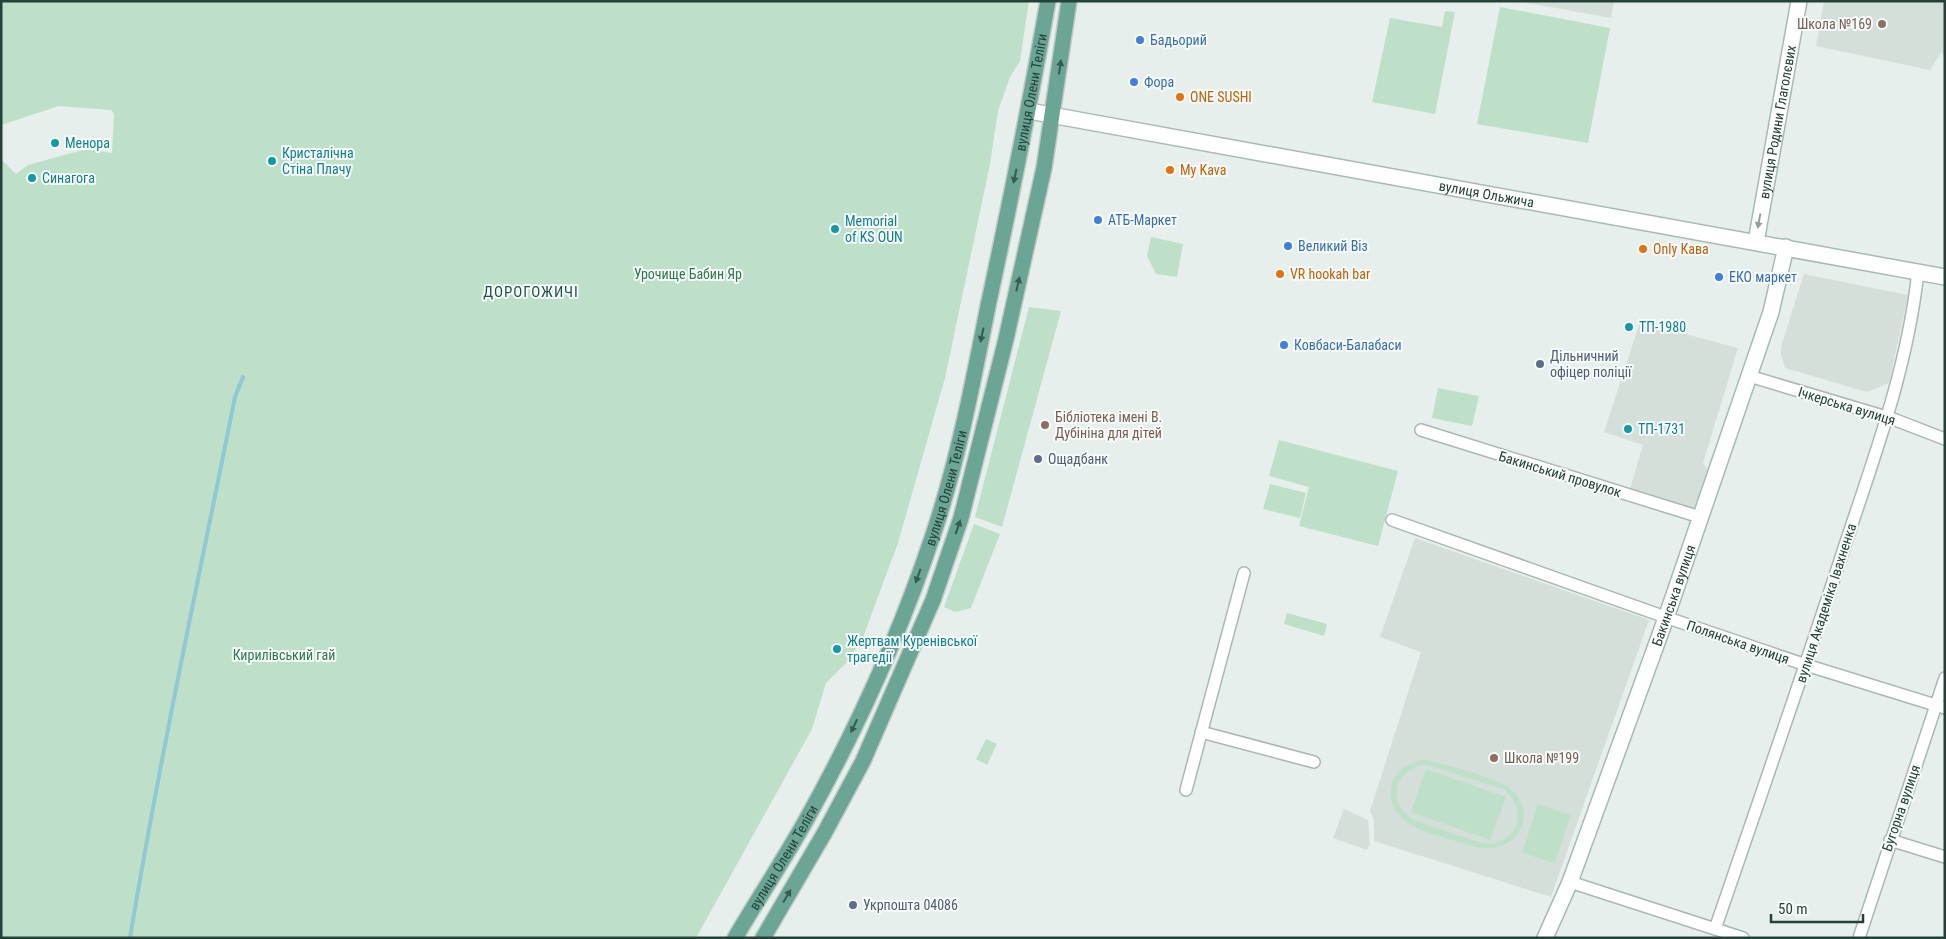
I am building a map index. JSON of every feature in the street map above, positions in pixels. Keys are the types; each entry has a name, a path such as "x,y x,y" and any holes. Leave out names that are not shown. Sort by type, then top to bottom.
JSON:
{"main road":[{"name":"вулиця Олени Теліги","path":"735,938 805,822 846,743 889,650 931,541 958,446 1029,111 1048,1"},
{"name":"вулиця Олени Теліги","path":"762,938 825,832 863,761 933,600 962,518 1044,168 1069,1"}],"street":[{"name":"вулиця Родини Глаголєвих","path":"1756,242 1799,1"},
{"name":"вулиця Ольжича","path":"1029,111 1945,277"},
{"name":"Бакинська вулиця","path":"1545,938 1570,882 1666,618 1770,312 1786,247"},
{"name":"вулиця Академіка Івахненка","path":"1715,929 1806,665 1887,417 1902,364 1918,271"},
{"name":"Ічкерська вулиця","path":"1749,376 1887,417 1945,439"},
{"name":"Бакинський провулок","path":"1421,430 1700,517"},
{"name":"Полянська вулиця","path":"1392,520 1666,618 1940,707"},
{"path":"1186,790 1244,573"},
{"name":"Бугорна вулиця","path":"1859,938 1890,840 1940,707 1945,678"},
{"path":"1201,732 1314,762"},
{"path":"1890,840 1945,858"},
{"path":"1570,882 1743,938"}],"shaded area":[{"path":"1517,1 1614,1 1611,18"},
{"name":"Школа №169","path":"1824,1 1945,1 1945,54 1941,53 1930,70 1816,46"},
{"path":"1804,274 1908,295 1889,383 1867,392 1785,368 1781,347"},
{"path":"1640,322 1738,348 1703,463 1709,471 1696,512 1629,492 1643,445 1604,432"},
{"name":"Школа №199","path":"1415,538 1649,620 1551,897 1374,841 1374,820 1370,811 1421,652 1380,637"},
{"path":"1344,809 1368,820 1370,844 1367,850 1333,838"}],"green space":[{"path":"1,1 1029,1 1020,61 1010,77 998,111 990,164 945,378 898,543 862,640 846,663 826,683 812,729 696,938 1,938 1,159 16,174 28,165 86,149 112,153 114,114 111,110 59,106 1,125"},
{"path":"1500,7 1610,28 1588,143 1477,124"},
{"path":"1445,11 1455,12 1435,114 1372,102 1390,18 1442,27"},
{"path":"1151,237 1183,244 1177,277 1156,274 1147,256"},
{"path":"1029,307 1061,311 1002,527 975,517"},
{"path":"1438,388 1479,396 1472,426 1432,418"},
{"path":"1279,440 1398,471 1378,546 1299,526 1309,487 1269,476"},
{"path":"1270,484 1306,493 1300,518 1263,509"},
{"path":"974,524 1000,534 971,608 955,612 944,607"},
{"path":"1287,613 1327,624 1324,636 1284,624"},
{"path":"986,739 997,744 987,765 976,759"},
{"path":"1422,760 1455,767 1496,781 1512,790 1520,801 1524,812 1523,823 1518,833 1511,841 1500,847 1487,848 1473,846 1432,834 1405,821 1396,811 1391,800 1392,785 1399,772 1407,766","holes":["1422,765 1431,766 1503,789 1511,797 1518,815 1512,832 1506,838 1485,844 1414,820 1400,806 1397,798 1399,782 1412,769"]},
{"path":"1426,769 1506,797 1490,840 1411,812"},
{"path":"1538,804 1571,815 1555,863 1522,853"}],"waterway":[{"path":"130,938 180,667 235,397 243,377"}],"place":[{"name":"Школа №169","path":"1882,24"},
{"name":"Бадьорий","path":"1140,40"},
{"name":"Фора","path":"1134,82"},
{"name":"ONE SUSHI","path":"1180,97"},
{"name":"Менора","path":"55,143"},
{"name":"Кристалічна Стіна Плачу","path":"272,161"},
{"name":"My Kava","path":"1170,170"},
{"name":"Синагога","path":"32,178"},
{"name":"АТБ-Маркет","path":"1098,220"},
{"name":"Memorial of KS OUN","path":"835,229"},
{"name":"Великий Віз","path":"1288,246"},
{"name":"Only Кава","path":"1643,249"},
{"name":"VR hookah bar","path":"1280,274"},
{"name":"ЕКО маркет","path":"1719,277"},
{"name":"ТП-1980","path":"1629,327"},
{"name":"Ковбаси-Балабаси","path":"1284,345"},
{"name":"Дільничний офіцер поліції","path":"1540,364"},
{"name":"Бібліотека імені В. Дубініна для дітей","path":"1045,425"},
{"name":"ТП-1731","path":"1628,429"},
{"name":"Ощадбанк","path":"1038,459"},
{"name":"Жертвам Куренівської трагедії","path":"837,649"},
{"name":"Школа №199","path":"1494,758"},
{"name":"Укрпошта 04086","path":"853,905"}],"district":[{"name":"ДОРОГОЖИЧІ","path":"531,292"}],"park label":[{"name":"Урочище Бабин Яр","path":"688,274"},
{"name":"Кирилівський гай","path":"284,655"}]}
